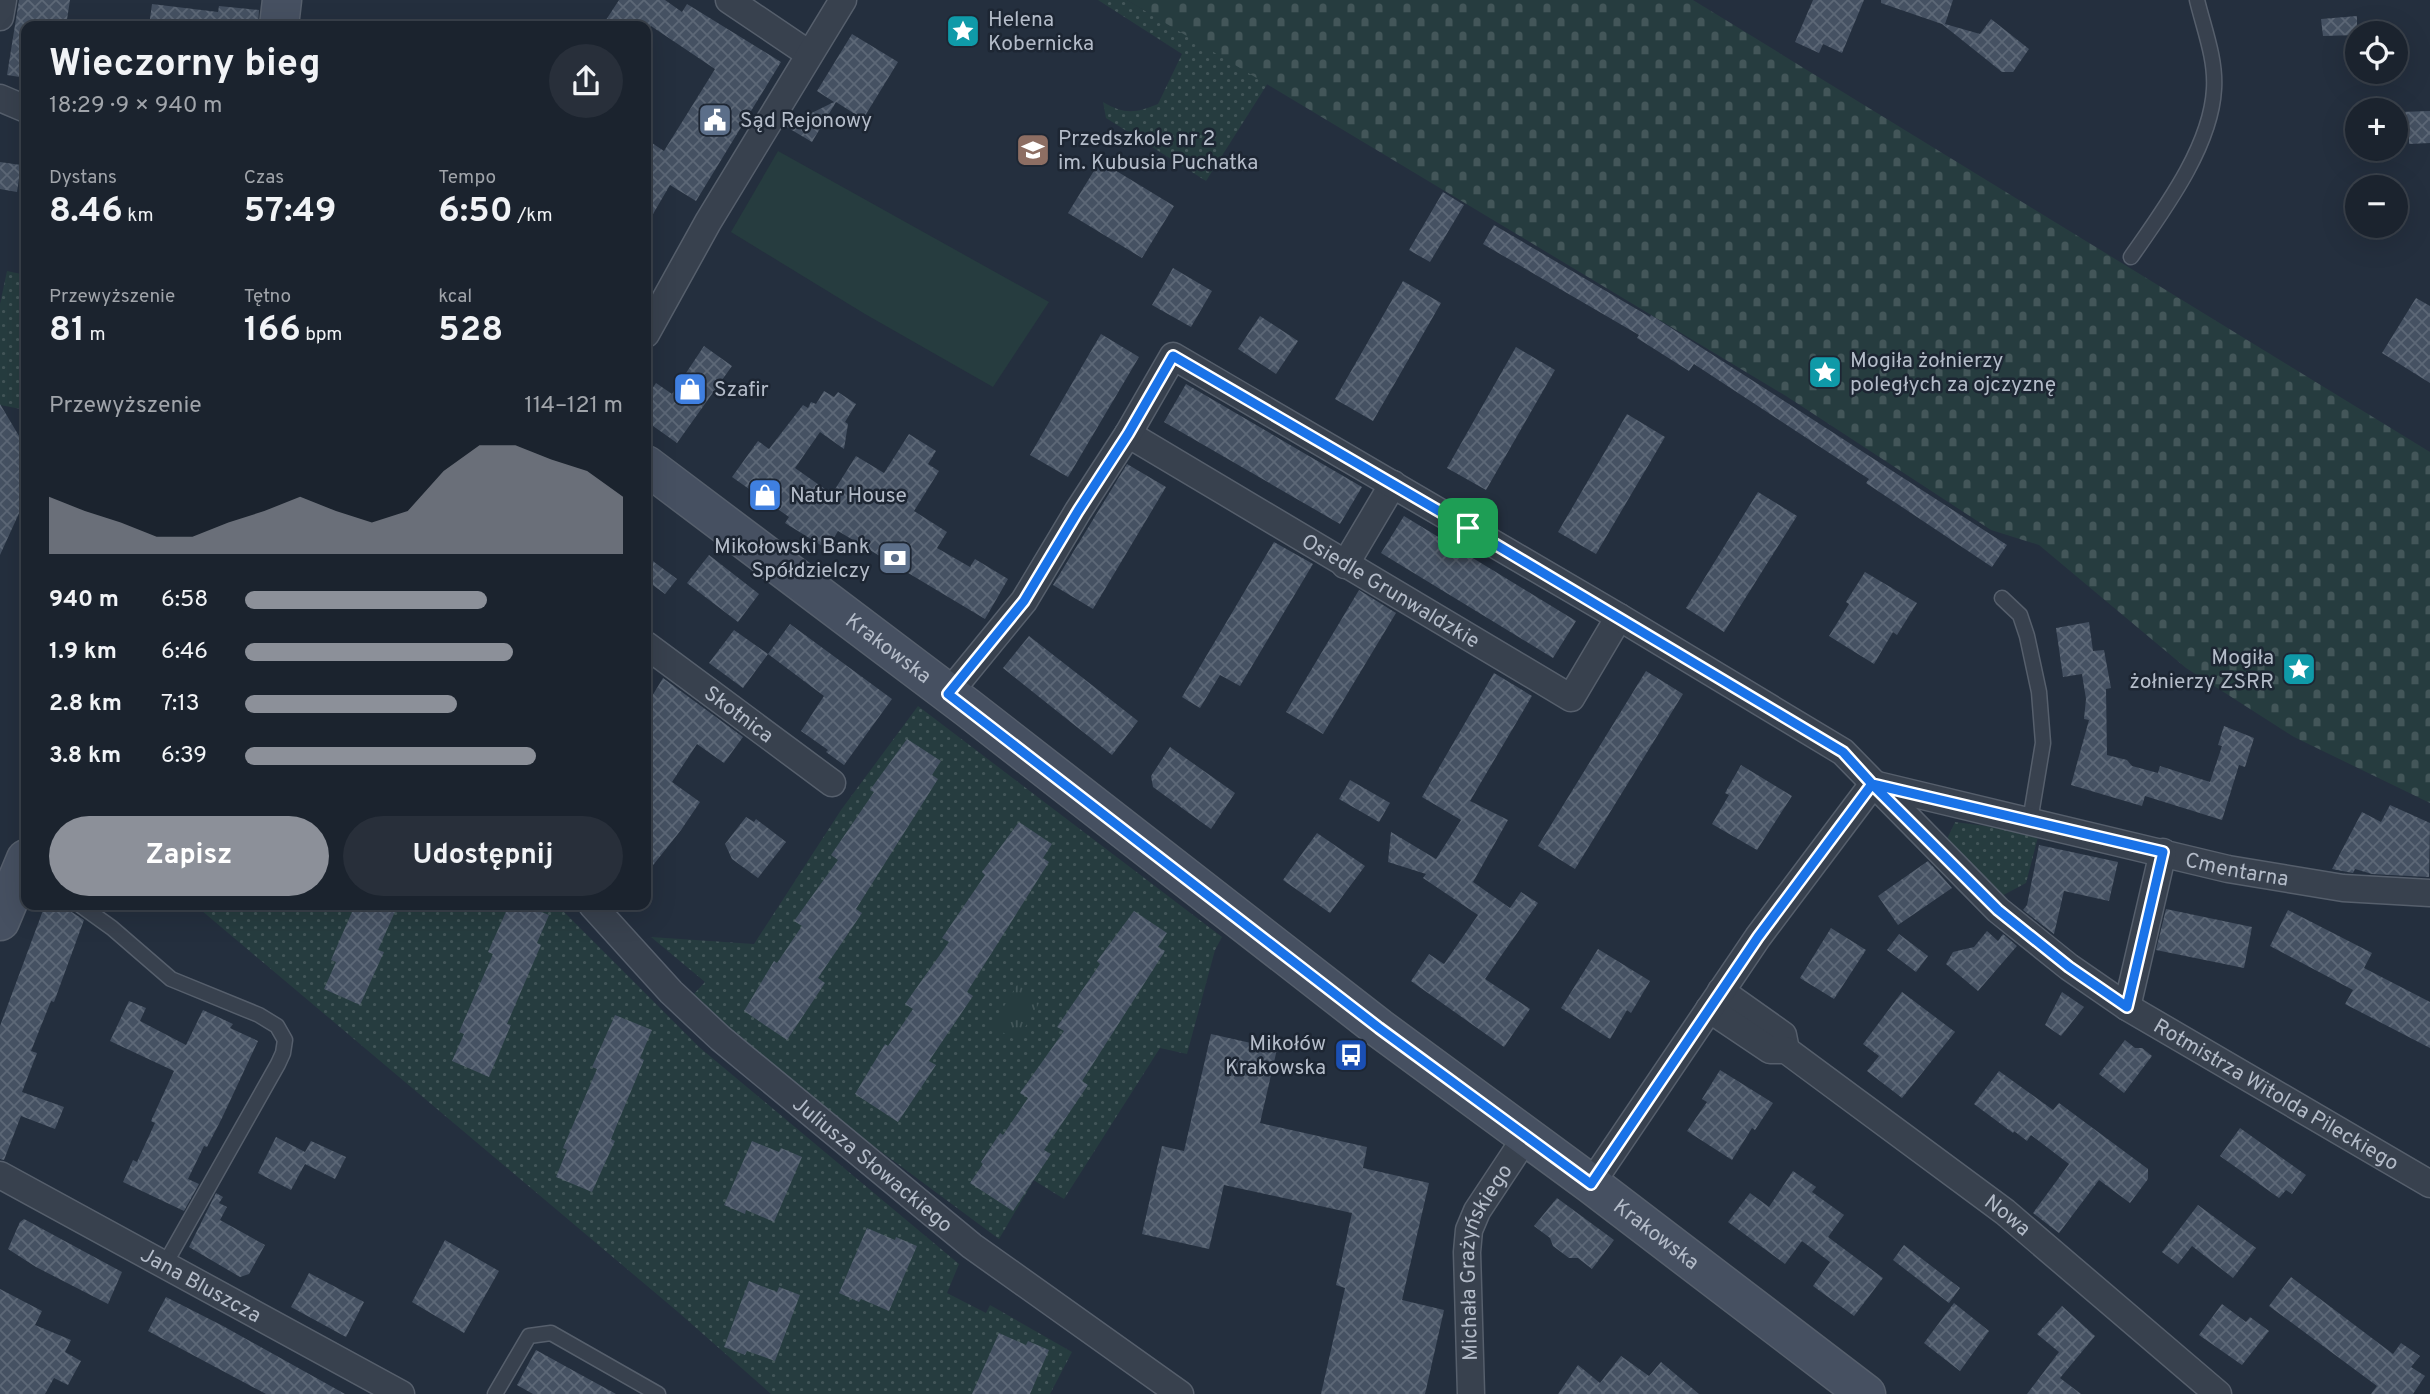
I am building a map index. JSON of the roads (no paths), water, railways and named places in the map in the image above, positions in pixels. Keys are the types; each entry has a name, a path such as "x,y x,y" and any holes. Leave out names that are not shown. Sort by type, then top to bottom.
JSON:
{"street":[{"path":"0,16 3,0"},
{"path":"280,21 282,0"},
{"path":"729,0 809,54"},
{"path":"651,325 708,222 843,0"},
{"path":"0,97 21,108"},
{"path":"948,694 1024,601 1173,356 1619,617 1843,752 1872,784 1758,937 1591,1184"},
{"name":"Osiedle Grunwaldzkie","path":"1128,434 1571,698 1619,617"},
{"name":"Krakowska","path":"651,469 948,694 1379,1028 1591,1184 1866,1394"},
{"path":"1345,565 1392,484"},
{"name":"Skotnica","path":"651,649 832,783"},
{"name":"Cmentarna","path":"1872,784 2228,869 2331,886 2430,893"},
{"name":"Rotmistrza Witolda Pileckiego","path":"1872,784 1998,910 2069,967 2127,1007 2430,1184"},
{"path":"2127,1007 2163,852"},
{"path":"2,915 21,874"},
{"name":"Juliusza Słowackiego","path":"597,910 671,992 720,1038 972,1247 1180,1394"},
{"name":"Nowa","path":"1715,1000 1770,1050 1786,1050 2004,1212 2218,1394"},
{"name":"Michała Grażyńskiego","path":"1472,1394 1467,1252 1469,1230 1484,1199 1525,1137"},
{"name":"Jana Bluszcza","path":"0,1175 401,1394"}],"lane":[{"path":"2131,257 2169,202 2190,165 2208,119 2214,91 2213,62 2197,0"},
{"path":"2002,598 2020,615 2039,692 2043,743 2030,821"},
{"path":"87,910 171,979 259,1015 277,1026 285,1040 284,1053 166,1264"},
{"path":"495,1394 529,1336 551,1333 658,1394"}],"place":[{"name":"Helena Kobernicka","path":"963,31"},
{"name":"Sąd Rejonowy","path":"715,120"},
{"name":"Przedszkole nr 2 im. Kubusia Puchatka","path":"1033,150"},
{"name":"Mogiła żołnierzy poległych za ojczyznę","path":"1825,372"},
{"name":"Szafir","path":"690,389"},
{"name":"Natur House","path":"765,495"},
{"name":"Mikołowski Bank Spółdzielczy","path":"895,558"},
{"name":"Mogiła żołnierzy ZSRR","path":"2299,669"},
{"name":"Mikołów Krakowska","path":"1351,1055"}]}
